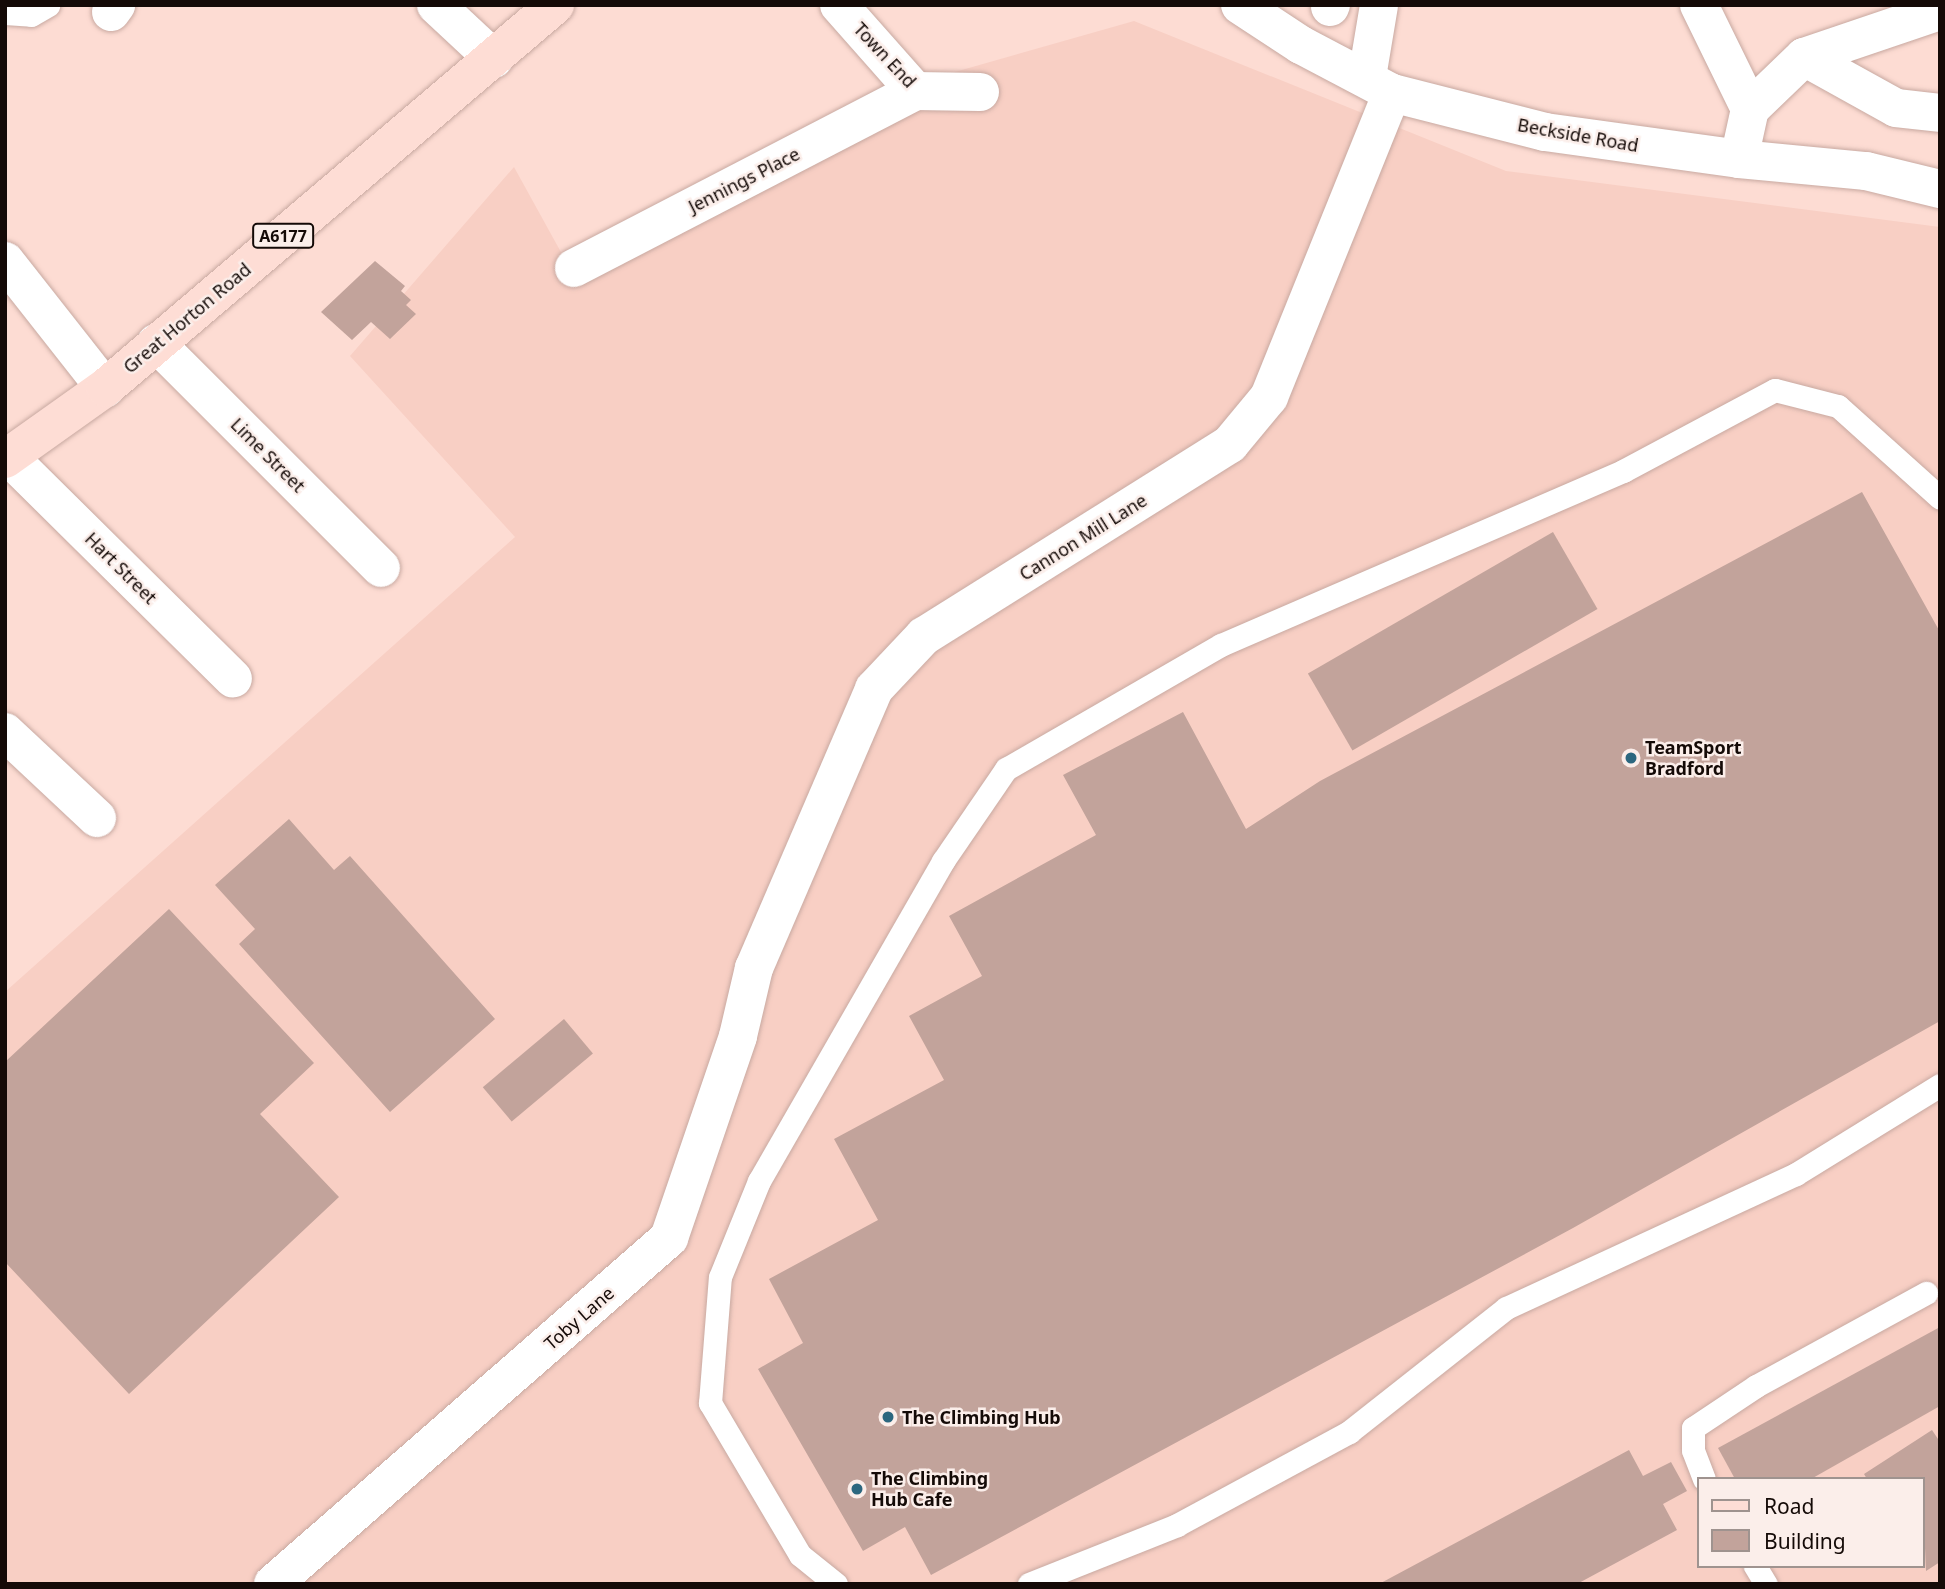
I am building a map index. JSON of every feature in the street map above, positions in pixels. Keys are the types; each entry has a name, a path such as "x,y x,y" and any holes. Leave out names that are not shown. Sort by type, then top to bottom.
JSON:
{"main road":[{"name":"Great Horton Road","path":"7,458 105,388 555,5"}],"street":[{"path":"436,5 494,59"},
{"name":"Town End","path":"839,5 915,91 980,92"},
{"name":"Beckside Road","path":"1240,5 1301,45 1380,85 1545,132 1739,159 1866,171 1940,189"},
{"name":"Cannon Mill Lane","path":"754,968 874,689 924,636 1230,444 1269,397 1380,85 1379,5"},
{"path":"1699,5 1750,109"},
{"path":"1739,159 1750,109 1804,57 1940,11"},
{"path":"1804,57 1896,108 1940,113"},
{"name":"Jennings Place","path":"574,268 915,91"},
{"path":"5,261 105,388"},
{"name":"Lime Street","path":"156,343 381,568"},
{"name":"Hart Street","path":"7,458 233,679"},
{"path":"5,732 96,818"},
{"name":"Toby Lane","path":"273,1584 669,1238 738,1036 754,968"}],"lane":[{"path":"5,13 31,16 48,5"},
{"path":"836,1584 800,1555 710,1403 720,1277 759,1181 943,861 1006,769 1221,645 1623,471 1775,390 1838,406 1940,498"},
{"path":"1030,1584 1177,1525 1349,1432 1506,1308 1796,1174 1940,1085"},
{"path":"1703,1477 1693,1450 1693,1428 1756,1386 1926,1293"},
{"path":"1756,1568 1766,1584"}],"shaded area":[{"path":"1134,21 1506,171 1940,227 1940,1584 5,1584 5,992 515,537 350,356 514,167 562,254 895,89"}],"building":[{"path":"375,261 405,286 401,291 411,300 406,305 416,314 390,339 371,322 352,340 321,312"},
{"path":"1862,492 1940,632 1940,1021 1573,1228 931,1575 905,1527 863,1551 758,1369 803,1343 769,1279 878,1220 834,1139 944,1080 909,1016 982,976 949,916 1096,835 1063,775 1183,712 1246,829 1320,781"},
{"path":"1553,532 1598,609 1352,751 1308,674"},
{"path":"289,819 334,870 350,856 495,1019 390,1112 239,944 255,929 215,885"},
{"path":"169,909 314,1063 260,1114 339,1197 129,1394 5,1262 5,1062"},
{"path":"564,1019 593,1053 512,1122 483,1087"},
{"path":"1940,1327 1940,1406 1815,1477 1734,1477 1718,1448"},
{"path":"1932,1430 1940,1442 1940,1562 1926,1571 1924,1477 1866,1477 1864,1474"},
{"path":"1629,1450 1643,1476 1671,1462 1687,1491 1663,1504 1677,1530 1577,1584 1379,1584"}],"place":[{"name":"TeamSport Bradford","path":"1631,758"},
{"name":"The Climbing Hub","path":"888,1417"},
{"name":"The Climbing Hub Cafe","path":"857,1489"}]}
